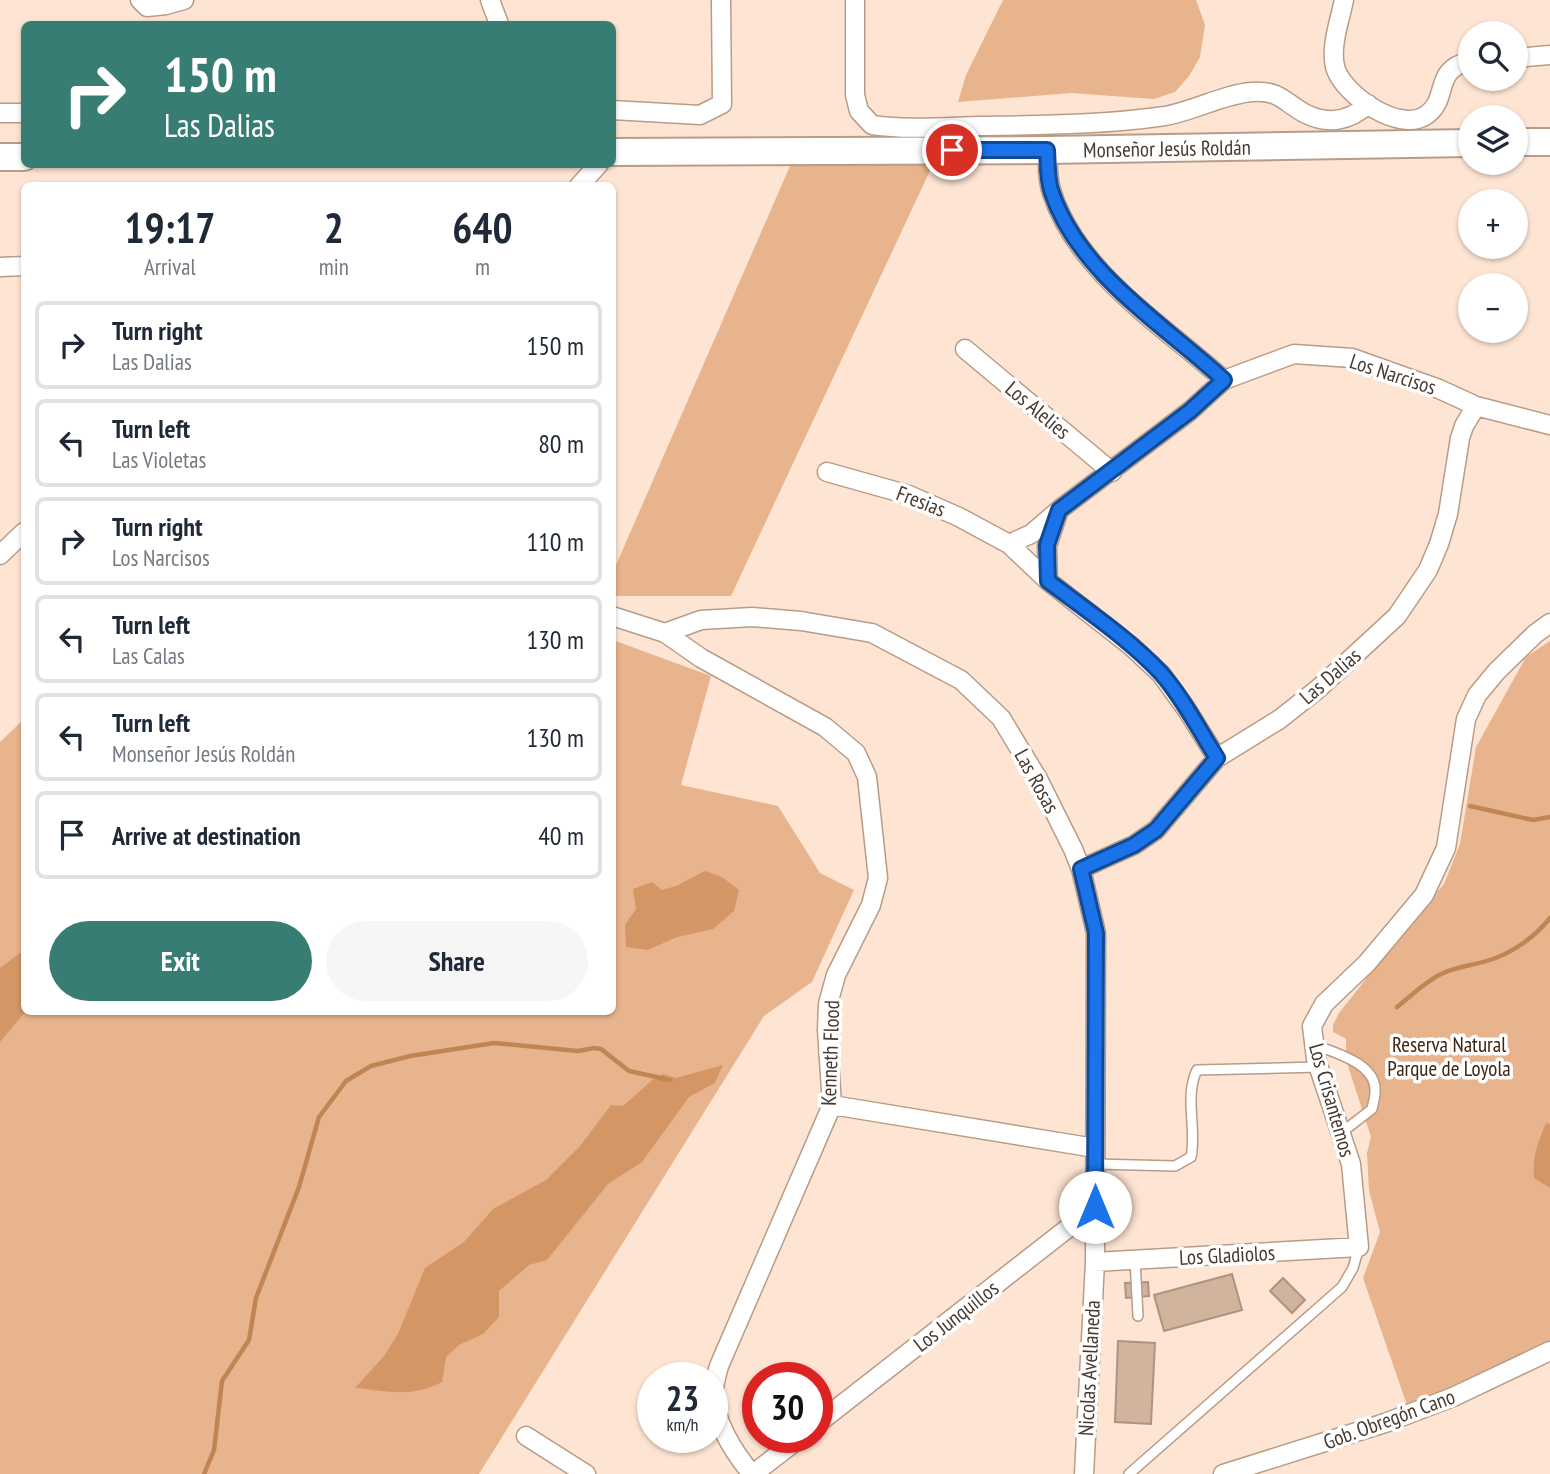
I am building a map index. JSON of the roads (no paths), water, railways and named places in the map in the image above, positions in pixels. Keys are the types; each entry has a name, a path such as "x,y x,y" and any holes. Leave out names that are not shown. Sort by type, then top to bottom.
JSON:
{"street":[{"path":"141,0 147,7 184,0"},
{"path":"490,0 498,21"},
{"path":"616,110 700,115 722,104 721,0"},
{"path":"855,0 855,95 859,111 872,125 931,139 1168,115 1243,92 1276,93 1304,112 1340,121 1361,111 1368,104"},
{"path":"1344,0 1336,39 1336,69 1343,82 1368,104 1398,120 1412,121 1423,117 1433,109 1448,70 1458,64"},
{"path":"1528,57 1550,55"},
{"path":"0,113 21,113"},
{"name":"Monseñor Jesús Roldán","path":"616,152 931,139 1047,150 1458,143"},
{"path":"1528,142 1550,142"},
{"path":"1047,150 1050,189 1062,219 1104,276 1224,380"},
{"path":"0,157 21,157"},
{"path":"583,182 595,168"},
{"path":"0,267 21,266"},
{"name":"Los Alelies","path":"965,349 1112,472"},
{"name":"Los Narcisos","path":"1009,544 1031,534 1190,411 1224,380 1294,354 1352,358 1439,389 1476,406 1550,425"},
{"name":"Las Dalias","path":"1081,869 1134,845 1156,830 1217,758 1280,719 1319,688 1397,616 1428,570 1439,544 1448,514 1460,438 1476,406"},
{"name":"Fresias","path":"827,472 909,495 959,516 1009,544 1048,581 1131,646 1161,674 1217,758"},
{"path":"1048,581 1047,545 1059,510"},
{"path":"0,555 21,535"},
{"path":"616,617 665,633"},
{"name":"Las Rosas","path":"665,633 701,620 752,617 801,621 872,633 961,680 1001,718 1038,779 1081,869 1096,933 1095,1262"},
{"name":"Los Crisantemos","path":"1359,1247 1351,1164 1319,1067 1312,1026 1324,1004 1367,963 1424,895 1446,848 1466,719 1477,695 1497,671 1550,623"},
{"name":"Kenneth Flood","path":"665,633 701,658 825,727 856,753 867,777 878,878 871,905 836,975 828,1004 832,1105 719,1366 713,1390 719,1419 741,1461 752,1474"},
{"path":"832,1105 1095,1156"},
{"name":"Los Junquillos","path":"833,1412 1095,1207"},
{"name":"Los Gladiolos","path":"1095,1262 1359,1247"},
{"name":"Nicolas Avellaneda","path":"1084,1474 1095,1262"},
{"name":"Gob. Obregón Cano","path":"1223,1474 1385,1423 1453,1397 1550,1351"},
{"path":"526,1436 586,1474"},
{"path":"752,1474 780,1453"}],"lane":[{"path":"1314,1045 1365,1068 1376,1089 1372,1109 1341,1133"},
{"path":"1095,1156 1175,1166 1191,1157 1194,1143 1191,1082 1197,1070 1319,1067"},
{"name":"Los Crisantemos","path":"1129,1474 1342,1287 1353,1268 1359,1247"},
{"path":"1135,1260 1138,1316"}],"waterway":[{"path":"1470,806 1533,820 1550,817"},
{"path":"1397,1007 1441,974 1493,959 1517,947 1532,937 1550,918"},
{"path":"204,1474 214,1450 222,1381 249,1340 256,1298 299,1187 319,1117 346,1081 371,1066 410,1056 494,1043 578,1051 601,1049 629,1071 670,1080"}],"park label":[{"name":"Reserva Natural Parque de Loyola","path":"1449,1056"}]}
